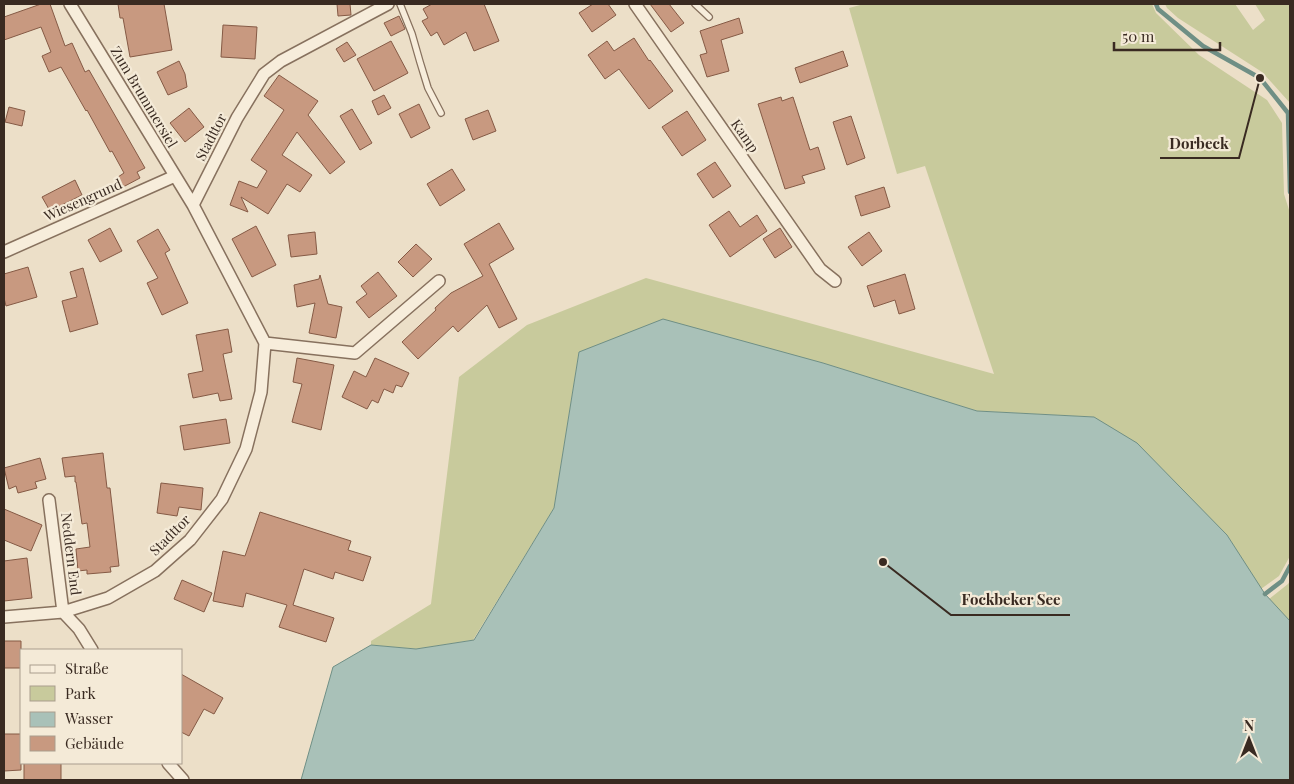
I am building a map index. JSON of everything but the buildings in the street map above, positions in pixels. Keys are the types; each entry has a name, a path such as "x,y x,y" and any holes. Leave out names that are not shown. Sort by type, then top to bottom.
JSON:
{"street":[{"name":"Zum Brummersiel","path":"70,4 193,205"},
{"name":"Stadttor","path":"193,205 237,118 264,74 281,61 388,4"},
{"name":"Kamp","path":"635,4 820,269 836,280"},
{"name":"Wiesengrund","path":"4,252 175,176"},
{"path":"193,205 265,342 355,353 440,282"},
{"name":"Stadttor","path":"4,617 63,612 108,598 155,571 190,540 222,500 246,449 261,392 265,342"},
{"name":"Neddern End","path":"49,500 63,612"},
{"path":"63,612 79,629 91,649"},
{"path":"169,764 183,780"}],"lane":[{"path":"400,4 412,34 428,88 441,113"},
{"path":"696,4 709,17"}],"green space":[{"path":"864,4 1152,4 1156,13 1199,55 1267,100 1282,123 1284,194 1290,213 1290,556 1279,576 1261,589 1227,535 1094,417 977,411 823,363 579,352 554,508 473,640 416,649 371,645 371,641 431,604 459,377 527,325 646,278 994,374 925,166 897,174 849,8"},
{"path":"1165,4 1235,4 1253,30 1265,20 1255,4 1290,4 1290,103 1262,72 1178,18"},
{"path":"1290,581 1290,621 1269,599"}],"water":[{"path":"663,319 823,363 977,411 1094,417 1137,443 1227,535 1265,594 1290,621 1290,780 301,780 333,667 371,645 416,649 474,640 554,508 579,352"}],"waterway":[{"path":"1156,4 1158,9 1203,46 1260,78 1288,113 1290,192"},
{"path":"1265,594 1282,581 1290,566"}],"place":[{"name":"Dorbeck","path":"1260,78"},
{"name":"Fockbeker See","path":"883,562"}]}
